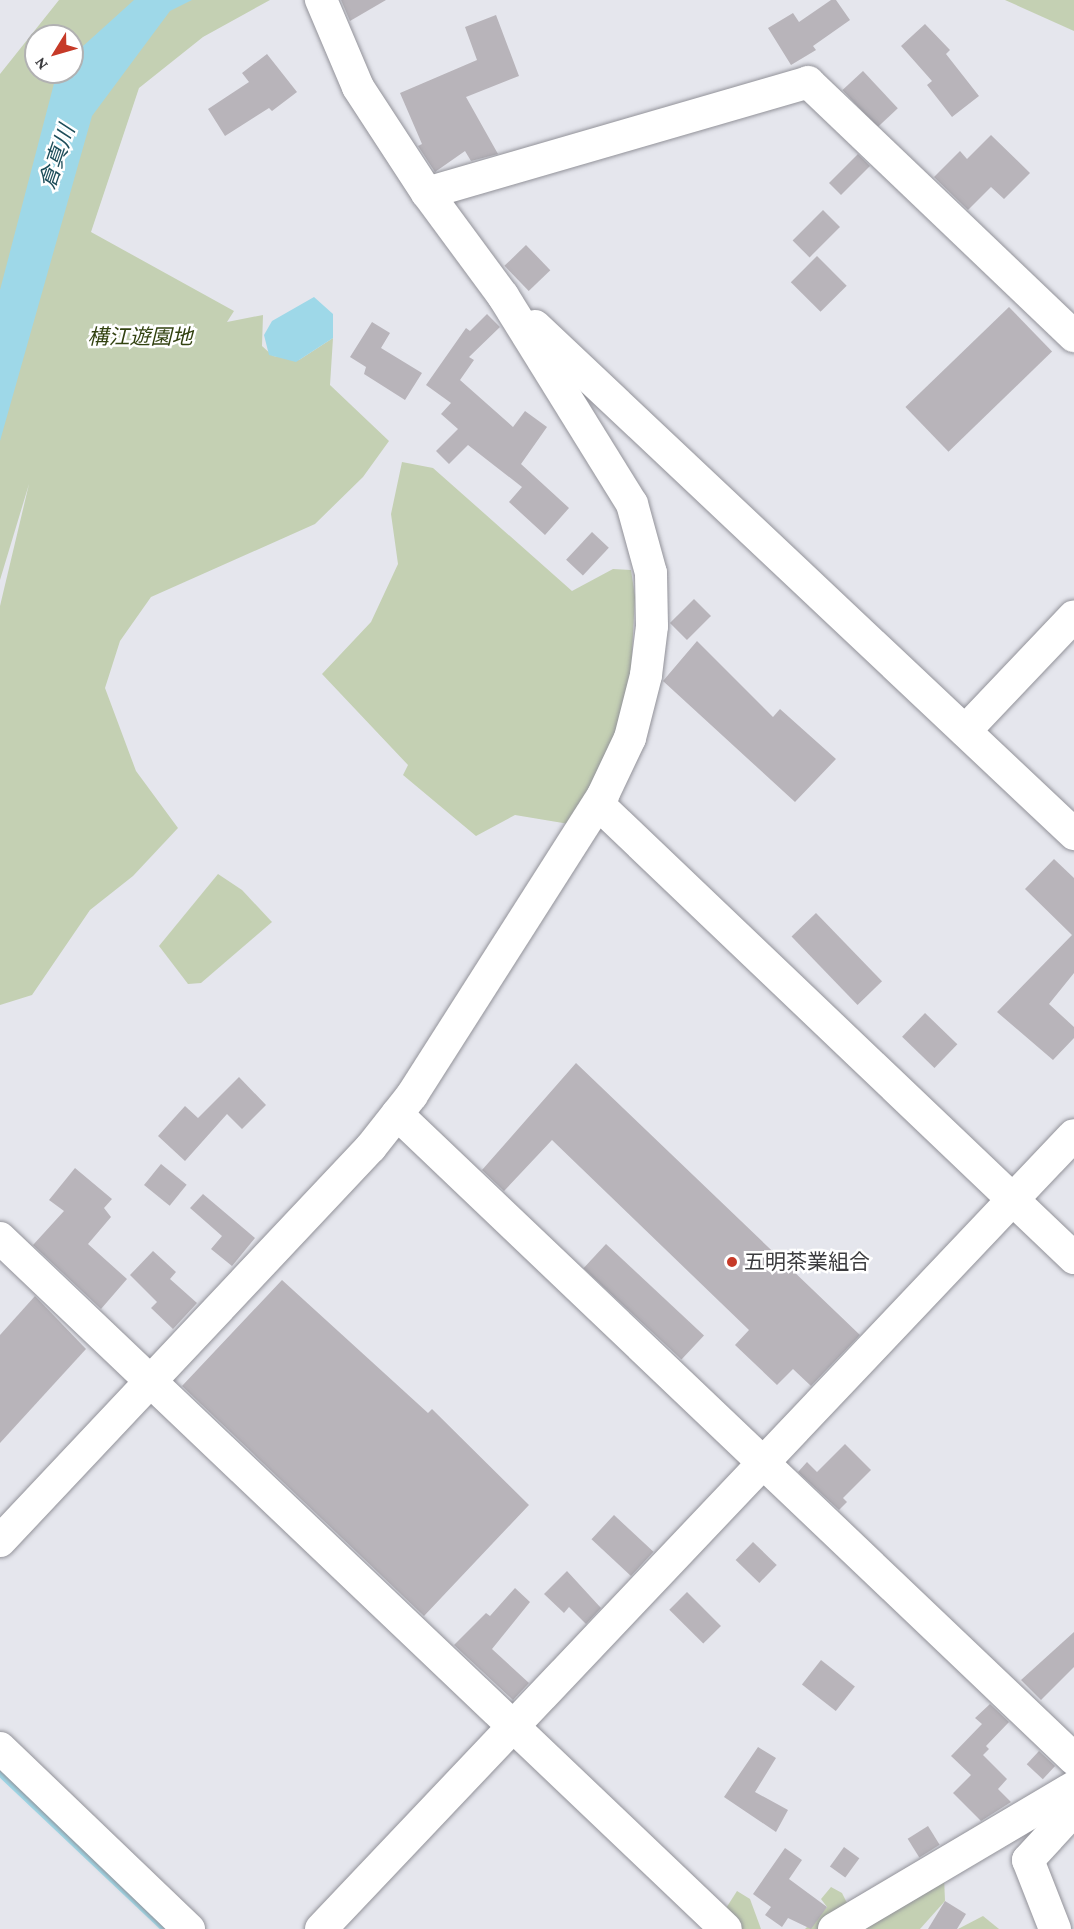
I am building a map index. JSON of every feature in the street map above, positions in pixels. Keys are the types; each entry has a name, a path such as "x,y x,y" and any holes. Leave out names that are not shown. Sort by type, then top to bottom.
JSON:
{"street":[{"path":"0,1541 371,1147 397,1114 598,804 630,738 646,675 652,626 651,573 633,504 503,296 427,193 358,87 321,0"},
{"path":"427,193 808,82 1074,336"},
{"path":"503,296 1074,834"},
{"path":"964,731 1074,616"},
{"path":"598,804 1074,1258"},
{"path":"397,1114 1074,1759"},
{"path":"321,1929 1074,1135"},
{"path":"0,1238 726,1929"},
{"path":"0,1748 189,1929"},
{"path":"834,1929 1074,1787"},
{"path":"1055,1929 1028,1860 1074,1810"}],"green space":[{"name":"構江遊園地","path":"59,0 270,0 203,37 139,88 91,232 234,311 227,322 263,315 262,346 273,356 299,360 333,338 330,385 389,441 363,477 315,524 151,597 120,641 105,688 136,771 178,828 133,876 90,910 32,995 0,1005 0,606 29,484 0,580 0,74 24,44 24,84 84,84 84,24 40,24"},
{"path":"1005,0 1074,0 1074,31"},
{"path":"402,462 433,468 572,591 613,569 631,570 635,597 630,691 581,826 515,815 476,836 403,775 408,765 322,674 371,622 398,564 391,514"},
{"path":"218,874 242,890 272,922 201,983 188,984 159,946"},
{"path":"944,1877 945,1901 920,1929 842,1929"},
{"path":"831,1887 842,1893 850,1909 830,1929 805,1929 827,1907 821,1899"},
{"path":"737,1891 750,1899 761,1929 732,1929 721,1916"},
{"path":"983,1916 999,1929 958,1929"}],"water":[{"name":"倉真川","path":"134,0 192,0 170,11 92,116 0,441 0,290 54,84 84,84 84,45"},
{"path":"314,297 333,314 333,338 296,362 269,355 264,335 272,321"}],"building":[{"path":"341,0 386,0 350,21"},
{"path":"831,0 836,0 850,20 813,46 816,50 791,65 768,28 793,13 799,22"},
{"path":"496,15 519,76 466,97 498,154 471,161 465,151 435,172 418,146 422,144 400,93 477,60 465,27"},
{"path":"925,24 950,50 946,54 979,96 952,117 927,85 932,81 901,46"},
{"path":"267,54 297,92 272,111 269,108 225,136 208,109 249,82 242,73"},
{"path":"863,71 898,108 877,127 843,90"},
{"path":"991,135 1030,173 1004,199 991,187 968,210 934,177 960,151 967,159"},
{"path":"858,154 870,166 841,195 829,183"},
{"path":"823,210 840,227 810,257 793,240"},
{"path":"526,245 550,270 529,291 504,266"},
{"path":"817,256 847,286 821,312 791,282"},
{"path":"1009,307 1052,352 948,452 905,407"},
{"path":"487,314 500,327 469,357 474,360 460,380 513,427 525,411 547,427 521,464 569,508 545,535 509,502 522,487 468,445 449,464 436,451 458,429 441,414 451,403 426,385 466,328 470,331"},
{"path":"372,322 390,333 381,348 422,373 405,400 364,374 366,367 350,357"},
{"path":"592,532 609,548 583,575 566,560"},
{"path":"694,599 711,616 687,640 670,623"},
{"path":"697,641 773,717 780,709 836,759 795,802 663,681"},
{"path":"1054,859 1074,878 1074,973 1049,1004 1074,1027 1074,1038 1053,1060 997,1012 1072,935 1025,889"},
{"path":"816,913 882,981 858,1005 792,937"},
{"path":"925,1013 957,1044 934,1068 902,1037"},
{"name":"五明茶業組合","path":"576,1063 860,1335 811,1386 793,1369 777,1385 735,1345 749,1330 552,1140 504,1191 482,1170"},
{"path":"239,1077 266,1105 242,1129 227,1114 185,1161 158,1136 185,1106 198,1118"},
{"path":"161,1164 187,1185 170,1206 144,1185"},
{"path":"75,1168 112,1199 104,1208 111,1217 88,1244 127,1279 101,1309 33,1245 64,1211 49,1200"},
{"path":"203,1194 255,1238 232,1266 211,1249 222,1236 190,1208"},
{"path":"606,1244 704,1335 681,1360 583,1268"},
{"path":"153,1251 176,1272 170,1279 197,1303 173,1329 151,1308 157,1302 130,1275"},
{"path":"282,1280 428,1413 432,1409 529,1505 424,1616 182,1386"},
{"path":"35,1296 86,1349 0,1443 0,1335"},
{"path":"845,1444 871,1470 843,1498 847,1502 839,1510 798,1472 807,1462 817,1472"},
{"path":"614,1515 653,1552 631,1576 591,1539"},
{"path":"753,1542 777,1565 759,1583 736,1560"},
{"path":"567,1571 601,1608 586,1624 569,1607 564,1613 544,1594"},
{"path":"515,1588 530,1602 492,1649 529,1683 513,1700 454,1645 486,1613 490,1616"},
{"path":"687,1592 721,1626 703,1644 669,1610"},
{"path":"1074,1632 1074,1667 1041,1700 1021,1680"},
{"path":"821,1660 855,1686 836,1711 802,1684"},
{"path":"990,1704 1009,1722 986,1746 989,1749 983,1755 1007,1779 998,1789 1011,1802 981,1821 953,1793 971,1775 951,1756 982,1724 975,1718"},
{"path":"758,1747 776,1758 755,1792 788,1810 776,1832 724,1797"},
{"path":"1039,1751 1055,1766 1043,1779 1027,1764"},
{"path":"928,1826 940,1845 919,1857 908,1839"},
{"path":"844,1847 859,1858 845,1878 830,1866"},
{"path":"785,1848 802,1860 789,1879 827,1907 811,1929 788,1918 782,1927 765,1915 771,1907 753,1894"},
{"path":"945,1901 966,1914 957,1929 928,1929"}],"waterway":[{"path":"0,1773 165,1929"}],"place":[{"name":"五明茶業組合","path":"732,1262"}]}
